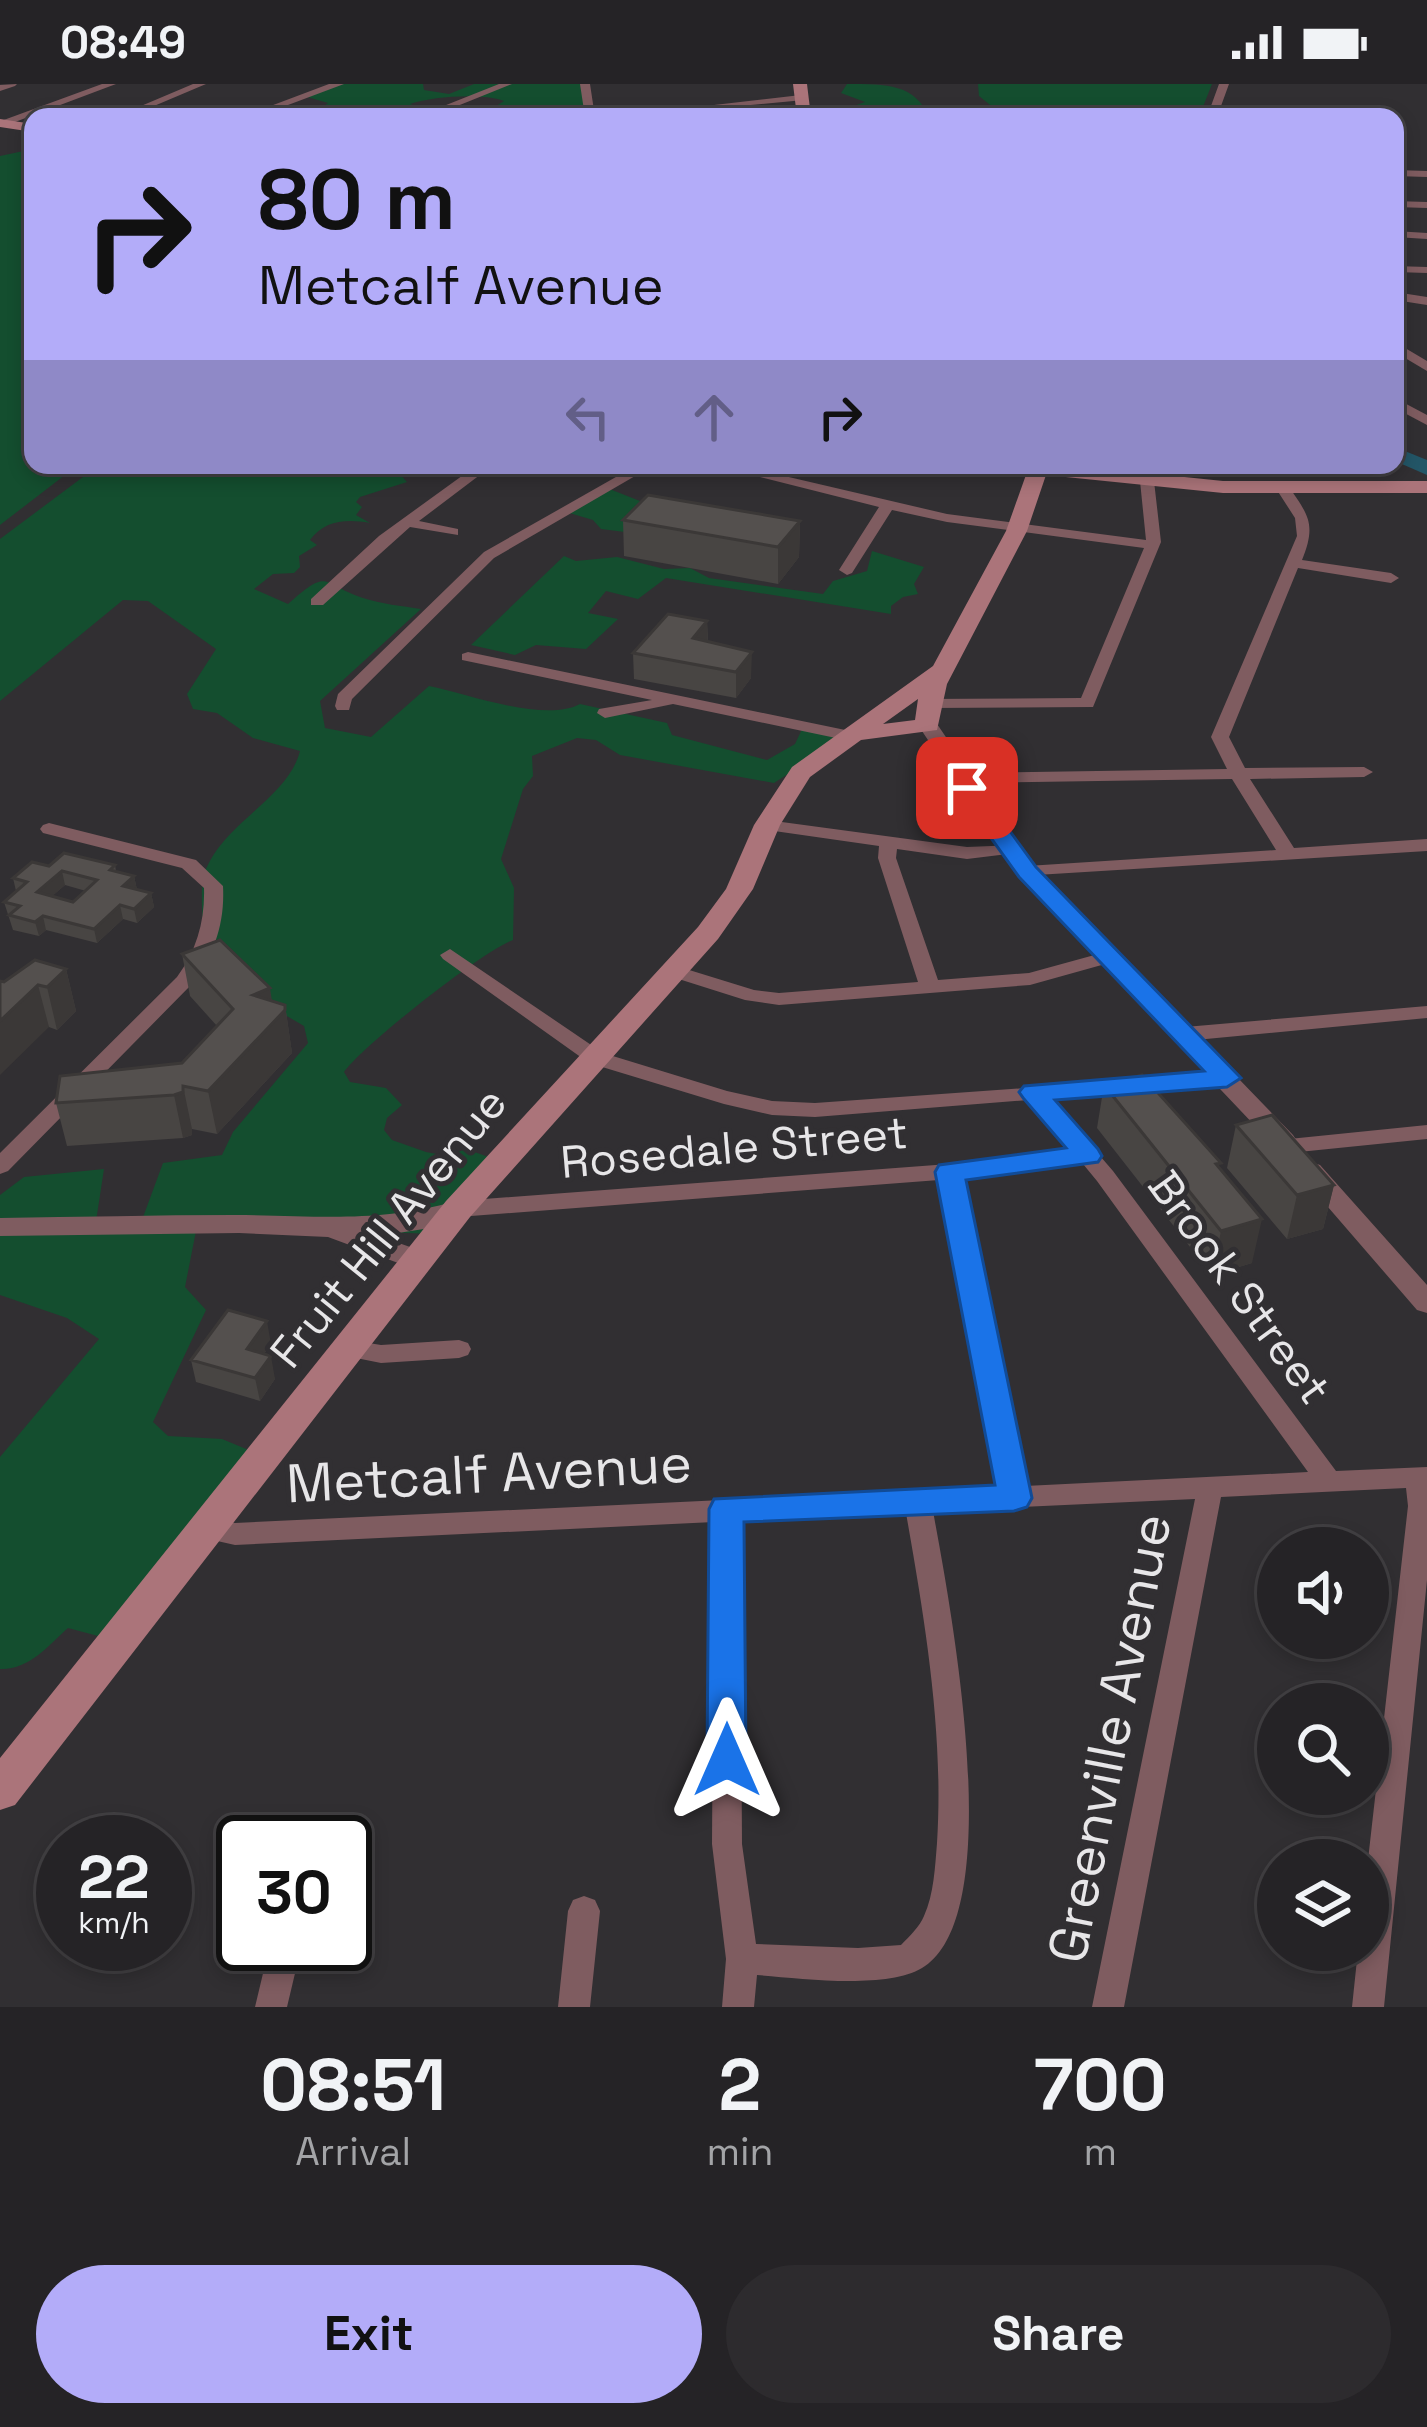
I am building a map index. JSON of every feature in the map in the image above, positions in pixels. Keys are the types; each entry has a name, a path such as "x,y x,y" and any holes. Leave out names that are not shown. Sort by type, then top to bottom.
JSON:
{"main road":[{"name":"Fruit Hill Avenue","path":"855,736 928,714 942,670 1030,496 1029,474"},
{"path":"1091,474 1282,487 1427,487"},
{"name":"Fruit Hill Avenue","path":"0,1792 458,1209 708,933 739,889 767,825 801,772 942,670"}],"street":[{"path":"0,88 12,84"},
{"path":"44,108 111,84"},
{"path":"142,108 201,84"},
{"path":"271,108 339,84"},
{"path":"444,108 507,84"},
{"path":"718,105 801,91"},
{"path":"317,602 405,522 472,474"},
{"path":"344,706 344,698 489,555 631,474"},
{"path":"781,474 886,506 1015,529 1153,545"},
{"path":"1147,481 1153,545 1088,703 928,714 961,778 1028,872 1227,1078 1427,1303"},
{"path":"1282,487 1304,526 1220,736 1238,775 1288,853"},
{"path":"847,570 886,506"},
{"path":"405,522 453,532"},
{"path":"1293,563 1391,578"},
{"path":"468,657 855,736"},
{"path":"605,713 677,700"},
{"path":"961,778 1364,772"},
{"path":"767,825 988,854 1009,849"},
{"path":"0,1166 184,981 201,961 212,917 213,886 189,864 49,829"},
{"path":"888,844 887,858 931,987"},
{"path":"1028,872 1427,845"},
{"path":"450,955 596,1058 772,1108 815,1110 1227,1078"},
{"path":"673,971 767,998 1030,979 1109,957"},
{"path":"1185,1034 1427,1012"},
{"name":"Brook Street","path":"1034,1092 1088,1156 1328,1480"},
{"path":"1289,1146 1427,1132"},
{"name":"Rosedale Street","path":"458,1209 949,1172 1088,1156"},
{"path":"949,1172 1014,1498"},
{"path":"0,1227 242,1224 338,1231 430,1221 458,1209"},
{"path":"338,1231 417,1261"},
{"path":"350,1349 381,1354 459,1349"},
{"path":"1367,2007 1422,1477"},
{"name":"Metcalf Avenue","path":"205,1528 235,1534 1422,1477"},
{"name":"Greenville Avenue","path":"1108,2007 1210,1488"},
{"path":"742,1959 898,1963 925,1946 943,1918 951,1890 951,1759 940,1642 918,1503"},
{"path":"727,1509 728,1844 742,1959 738,2007"},
{"path":"574,2007 584,1911"},
{"path":"272,2007 280,1971"}],"green space":[{"path":"339,84 423,84 424,90 449,94 474,84 586,84 587,108 493,108 504,101 471,96 410,104 423,108 321,108 328,103 304,96"},
{"path":"847,84 898,88 924,108 848,108 865,102 841,93"},
{"path":"978,84 1212,84 1203,108 994,108 979,96"},
{"path":"24,151 24,474 66,474 0,525 0,156"},
{"path":"87,474 400,474 407,482 356,502 362,507 356,515 370,523 344,521 322,528 310,540 317,545 299,556 300,567 294,573 273,574 254,589 288,604 312,585 326,582 370,600 421,609 320,701 325,728 371,737 429,686 527,709 580,704 667,723 672,735 767,760 795,744 804,725 848,735 774,783 620,755 596,740 577,738 532,756 533,776 523,789 501,859 514,888 513,940 425,1000 344,1072 350,1082 386,1088 402,1105 387,1118 384,1130 392,1140 447,1156 466,1149 497,1160 438,1234 197,1226 185,1287 206,1310 153,1422 168,1436 222,1439 251,1451 113,1640 68,1628 29,1661 0,1669 0,1457 99,1339 67,1318 0,1295 0,1195 24,1177 104,1169 95,1228 139,1228 163,1163 222,1155 233,1132 308,1043 304,1026 273,1008 204,946 202,896 206,869 215,852 283,783 300,751 253,738 217,713 193,709 187,694 216,649 148,601 123,600 0,701 0,539"},
{"path":"607,488 645,503 625,532 601,529 593,520 566,512"},
{"path":"872,551 924,567 914,584 918,594 903,597 891,606 891,614 666,578 638,599 606,591 588,613 618,619 586,649 536,645 515,655 471,645 564,556 576,561 617,557 664,569 690,568 709,578 823,594 833,581 867,571"}],"building":[{"path":"648,495 800,521 778,547 623,520"},
{"path":"668,614 707,621 693,638 752,652 736,672 633,653"},
{"path":"64,853 115,865 110,870 134,876 123,886 151,893 134,909 120,905 94,929 43,916 35,922 9,915 20,906 4,902 27,882 13,878 32,862 49,866","holes":["62,871 97,880 73,902 37,892"]},
{"path":"220,940 270,988 253,995 285,1005 285,1010 208,1091 183,1086 183,1092 174,1095 56,1103 60,1076 182,1063 233,1009 182,954"},
{"path":"35,960 66,969 47,987 38,985 0,1021 0,981"},
{"path":"1142,1075 1221,1163 1216,1164 1262,1219 1221,1231 1104,1085"},
{"path":"1272,1115 1334,1185 1297,1195 1236,1125"},
{"path":"228,1310 267,1321 247,1349 271,1356 255,1378 191,1360"}],"waterway":[{"path":"1404,457 1427,468"}],"route":[{"path":"727,1760 727,1509 1014,1498 949,1172 1088,1156 1034,1092 1227,1078 1028,872 967,788"}]}
